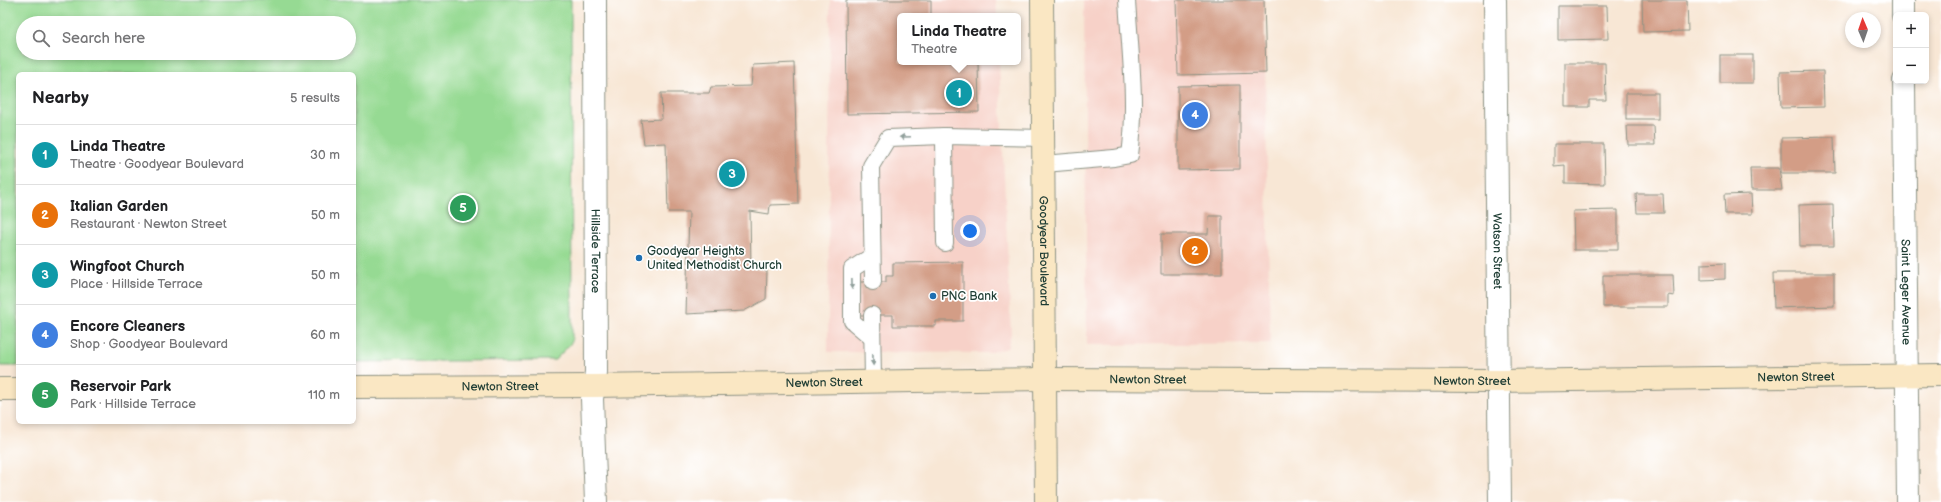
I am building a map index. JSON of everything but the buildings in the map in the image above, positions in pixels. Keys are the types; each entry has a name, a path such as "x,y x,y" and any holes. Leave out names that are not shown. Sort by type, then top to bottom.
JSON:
{"street":[{"name":"Hillside Terrace","path":"595,0 596,372 592,399 596,502"},
{"name":"Goodyear Boulevard","path":"1042,0 1046,502"},
{"name":"Watson Street","path":"1496,0 1500,502"},
{"path":"1903,0 1903,12"},
{"name":"Saint Leger Avenue","path":"1904,84 1908,502"},
{"name":"Newton Street","path":"356,387 593,386 1046,379 1499,381 1941,375"},
{"path":"0,389 16,389"}],"lane":[{"path":"1044,164 1114,158 1130,155 1132,138 1132,78 1127,0"},
{"path":"873,282 871,166 888,138 944,136 1044,138"},
{"path":"944,136 945,243"},
{"path":"872,256 852,269 852,321 872,338"},
{"path":"872,315 873,382"}],"shaded area":[{"path":"830,0 996,0 997,13 897,13 897,65 999,65 1011,334 1007,348 987,353 828,352"},
{"path":"1084,0 1264,0 1270,343 1087,345"}],"green space":[{"path":"0,0 571,0 572,342 555,360 356,362 356,72 16,72 16,366 0,366"}],"place":[{"name":"Linda Theatre","path":"959,93"},
{"name":"Encore Cleaners","path":"1195,115"},
{"name":"Wingfoot Church","path":"732,174"},
{"name":"Reservoir Park","path":"463,208"},
{"name":"Italian Garden","path":"1195,251"},
{"name":"Goodyear Heights United Methodist Church","path":"639,258"},
{"name":"PNC Bank","path":"933,296"}]}
